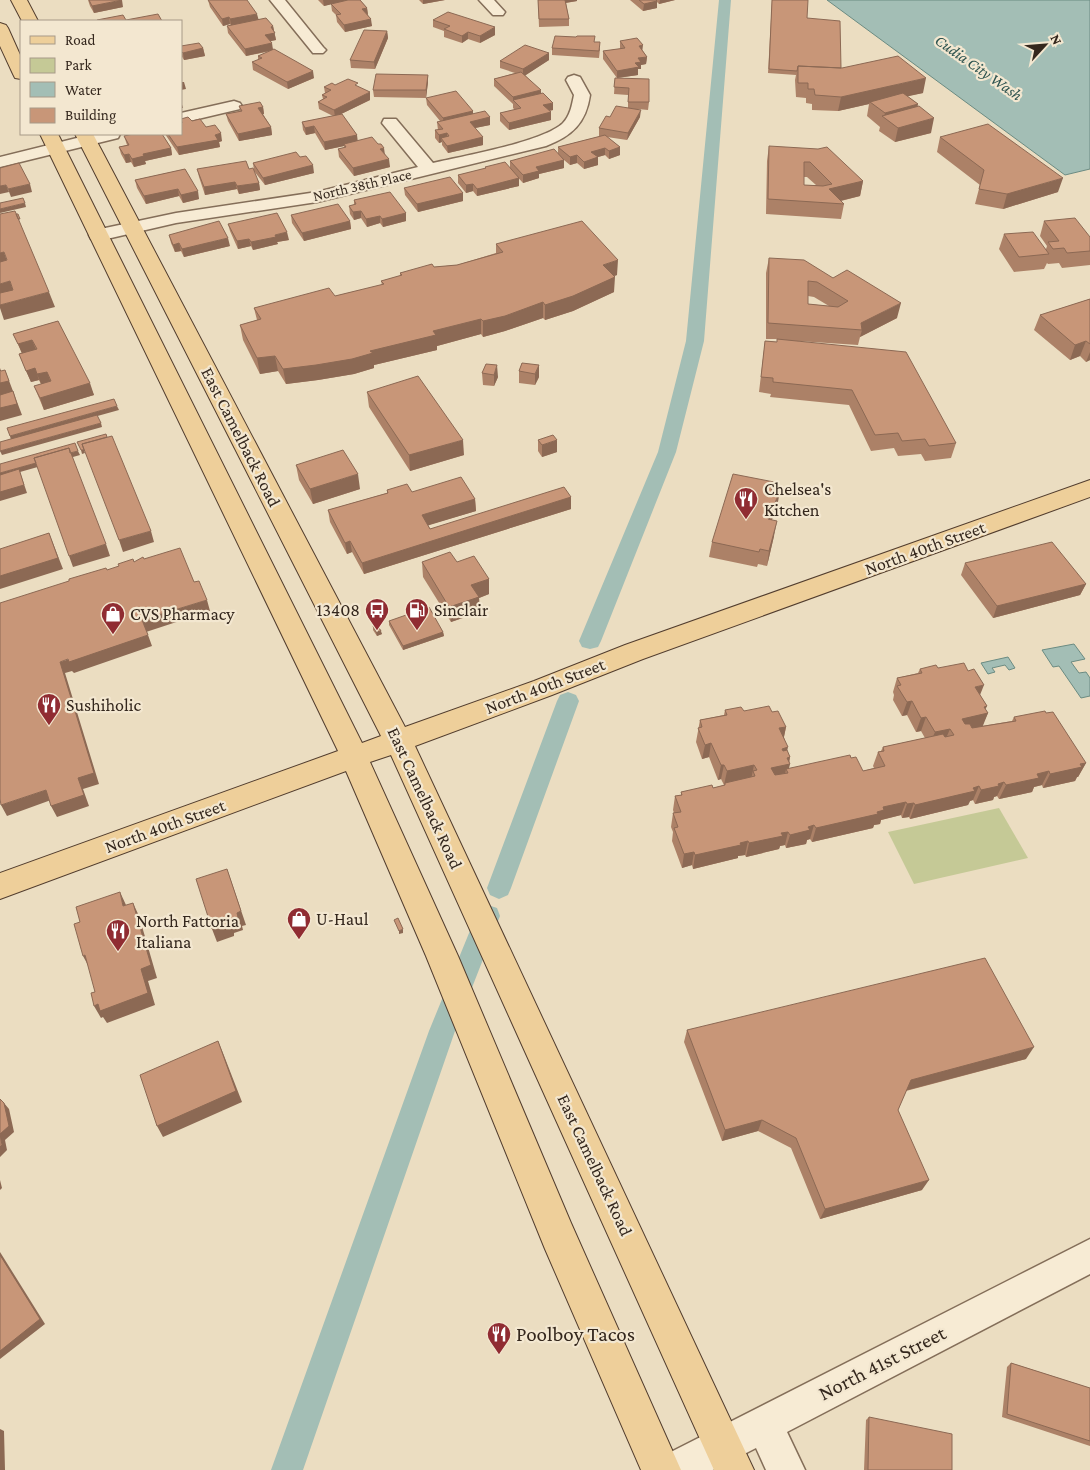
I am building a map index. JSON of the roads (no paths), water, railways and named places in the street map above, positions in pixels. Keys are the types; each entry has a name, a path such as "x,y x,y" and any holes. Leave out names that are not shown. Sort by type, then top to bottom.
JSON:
{"main road":[{"path":"19,0 29,20"},
{"path":"0,28 20,72"},
{"name":"East Camelback Road","path":"86,137 398,740 466,884 728,1457"},
{"path":"52,141 354,757 442,956 558,1236 660,1470"},
{"path":"184,410 222,401"},
{"name":"North 40th Street","path":"0,886 543,688 623,656 1090,488"}],"street":[{"path":"277,0 318,50"},
{"path":"486,0 498,12"},
{"name":"North 38th Place","path":"98,235 176,218 316,197 540,142 562,132 578,118 582,95 574,80"},
{"path":"182,118 234,106"},
{"path":"390,123 430,170"},
{"path":"0,162 52,141 103,135"},
{"name":"North 41st Street","path":"674,1470 728,1457 763,1423 1090,1256"},
{"path":"763,1423 786,1470"}],"water":[{"name":"Cudia City Wash","path":"827,0 1090,0 1090,169 1065,175"},
{"path":"1074,644 1085,659 1071,662 1079,673 1086,672 1090,678 1090,696 1081,698 1059,666 1053,667 1042,650"},
{"path":"1008,657 1015,668 1009,670 1005,665 992,668 995,672 988,674 981,663"}],"waterway":[{"path":"590,641 667,452 695,341 725,0"},
{"path":"499,888 568,701"},
{"path":"287,1470 442,1031 488,916"}],"place":[{"name":"Chelsea's Kitchen","path":"746,520"},
{"name":"13408","path":"377,631"},
{"name":"Sinclair","path":"417,631"},
{"name":"CVS Pharmacy","path":"113,635"},
{"name":"Sushiholic","path":"49,726"},
{"name":"U-Haul","path":"299,940"},
{"name":"North Fattoria Italiana","path":"118,952"},
{"name":"Poolboy Tacos","path":"499,1355"}]}
